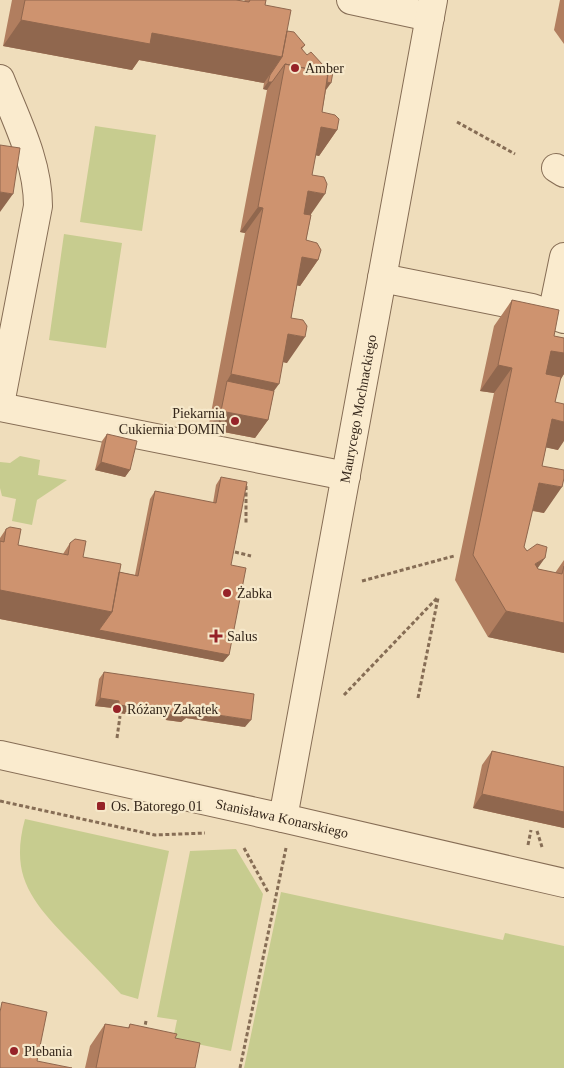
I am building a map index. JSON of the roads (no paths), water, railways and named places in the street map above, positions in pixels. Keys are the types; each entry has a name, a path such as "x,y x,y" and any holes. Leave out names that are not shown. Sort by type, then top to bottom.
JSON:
{"street":[{"path":"351,0 432,8"},
{"name":"Maurycego Mochnackiego","path":"285,831 346,476 432,8"},
{"path":"0,79 32,162 38,189 38,206 0,406 346,476"},
{"path":"382,278 520,305 558,317 564,256"},
{"name":"Stanisława Konarskiego","path":"0,755 285,831 564,883"}],"place":[{"name":"Amber","path":"295,68"},
{"name":"Piekarnia Cukiernia DOMIN","path":"235,421"},
{"name":"Żabka","path":"227,593"},
{"name":"Salus","path":"216,636"},
{"name":"Różany Zakątek","path":"117,709"},
{"name":"Os. Batorego 01","path":"101,806"},
{"name":"Plebania","path":"14,1051"}]}
